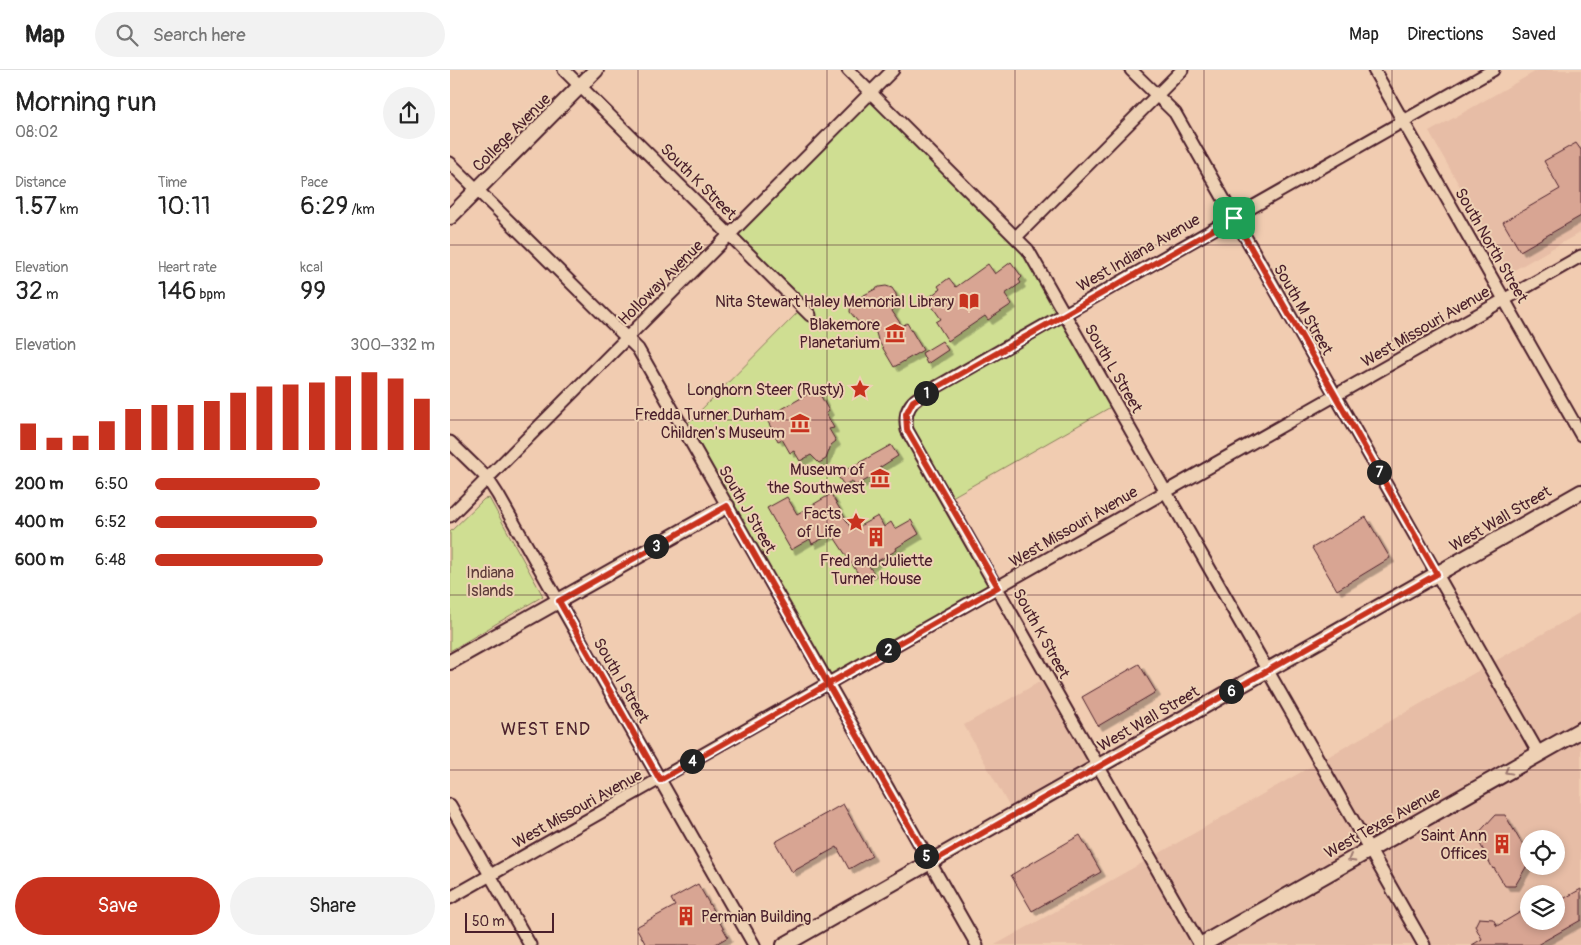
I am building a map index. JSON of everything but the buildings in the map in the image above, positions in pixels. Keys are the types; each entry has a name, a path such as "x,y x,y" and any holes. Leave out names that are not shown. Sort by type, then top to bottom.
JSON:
{"main road":[{"name":"West Texas Avenue","path":"1201,945 1581,730"}],"street":[{"name":"South K Street","path":"564,70 810,315"},
{"name":"College Avenue","path":"450,218 596,70"},
{"name":"South L Street","path":"848,70 1017,236 1028,250 1424,945"},
{"name":"Holloway Avenue","path":"450,516 893,70"},
{"name":"South M Street","path":"1131,70 1175,113 1539,754"},
{"path":"1017,236 1182,70"},
{"name":"South North Street","path":"1374,70 1581,435"},
{"name":"West Indiana Avenue","path":"907,409 919,397 1493,70"},
{"name":"South J Street","path":"450,163 638,349 977,945"},
{"name":"West Missouri Avenue","path":"450,898 1581,256"},
{"name":"South K Street","path":"907,409 905,422 907,430 1201,945"},
{"name":"South I Street","path":"450,442 487,478 754,945"},
{"name":"West Wall Street","path":"784,945 1581,492"},
{"path":"450,662 727,506"},
{"path":"450,805 530,945"}],"shaded area":[{"path":"1538,70 1581,70 1581,232 1509,273 1429,132"},
{"path":"1581,612 1581,945 995,945 1151,858"},
{"path":"1048,677 1099,766 1014,815 964,725"}],"green space":[{"path":"871,101 1025,253 1056,312 1116,404 945,501 992,587 830,677 688,423 808,302 736,234"},
{"name":"Indiana Islands","path":"489,498 543,596 450,651 450,532 484,499"}],"place":[{"name":"Nita Stewart Haley Memorial Library","path":"969,301"},
{"name":"Blakemore Planetarium","path":"895,333"},
{"name":"Longhorn Steer (Rusty)","path":"860,389"},
{"name":"Fredda Turner Durham Children's Museum","path":"800,423"},
{"name":"Museum of the Southwest","path":"880,478"},
{"name":"Facts of Life","path":"856,522"},
{"name":"Fred and Juliette Turner House","path":"876,537"},
{"name":"Saint Ann Offices","path":"1502,844"},
{"name":"Permian Building","path":"686,916"}],"district":[{"name":"WEST END","path":"546,729"}],"route":[{"path":"1234,218 913,401 907,409 905,422 907,430 998,587 828,684 727,506 559,601 660,780 828,684 930,863 1437,574 1234,218"}]}
